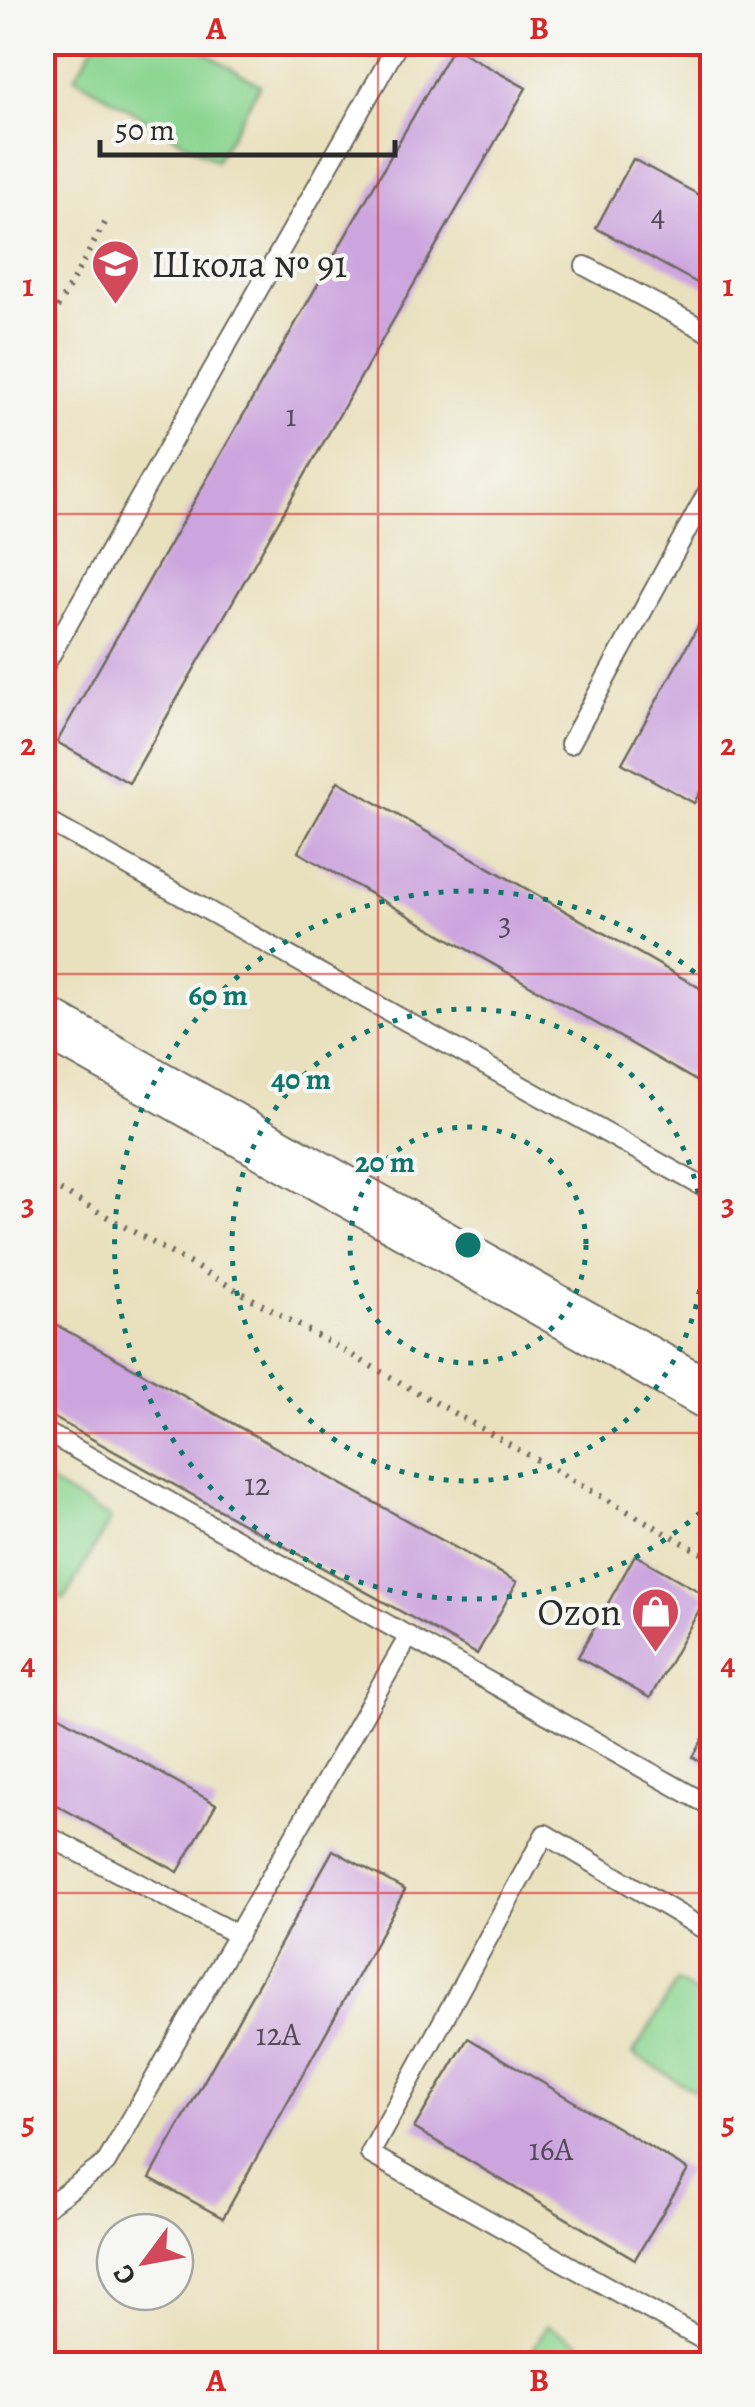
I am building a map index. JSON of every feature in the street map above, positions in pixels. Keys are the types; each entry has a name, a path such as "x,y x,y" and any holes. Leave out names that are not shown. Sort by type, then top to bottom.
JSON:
{"main road":[{"path":"42,1020 712,1397"}],"lane":[{"path":"42,670 399,42"},
{"path":"585,266 712,334"},
{"path":"570,744 712,484"},
{"path":"42,818 712,1192"},
{"path":"42,1430 712,1808"},
{"path":"42,2210 106,2162 409,1636"},
{"path":"42,1833 238,1935"},
{"path":"712,1934 545,1834 370,2154 712,2345"}],"path":[{"path":"42,335 106,223"},
{"path":"42,1180 712,1560"}],"green space":[{"path":"188,42 260,85 216,161 75,77 95,43"},
{"path":"43,1479 111,1519 64,1600 43,1588"},
{"path":"677,1982 712,2003 712,2102 633,2054"},
{"path":"547,2325 616,2364 525,2364"}],"building":[{"path":"453,47 526,88 129,783 57,742"},
{"path":"633,159 712,202 712,291 596,228"},
{"path":"712,601 712,771 694,803 622,763"},
{"path":"338,781 712,995 712,1090 298,852"},
{"path":"42,1317 517,1582 477,1654 42,1411"},
{"path":"635,1555 707,1596 650,1698 578,1657"},
{"path":"42,1706 216,1804 178,1872 42,1797"},
{"path":"712,1722 712,1768 693,1757"},
{"path":"333,1850 405,1890 223,2218 150,2178"},
{"path":"468,2038 688,2170 635,2259 414,2128"}],"place":[{"name":"Школа № 91","path":"116,306"},
{"name":"Ozon","path":"656,1654"}]}
